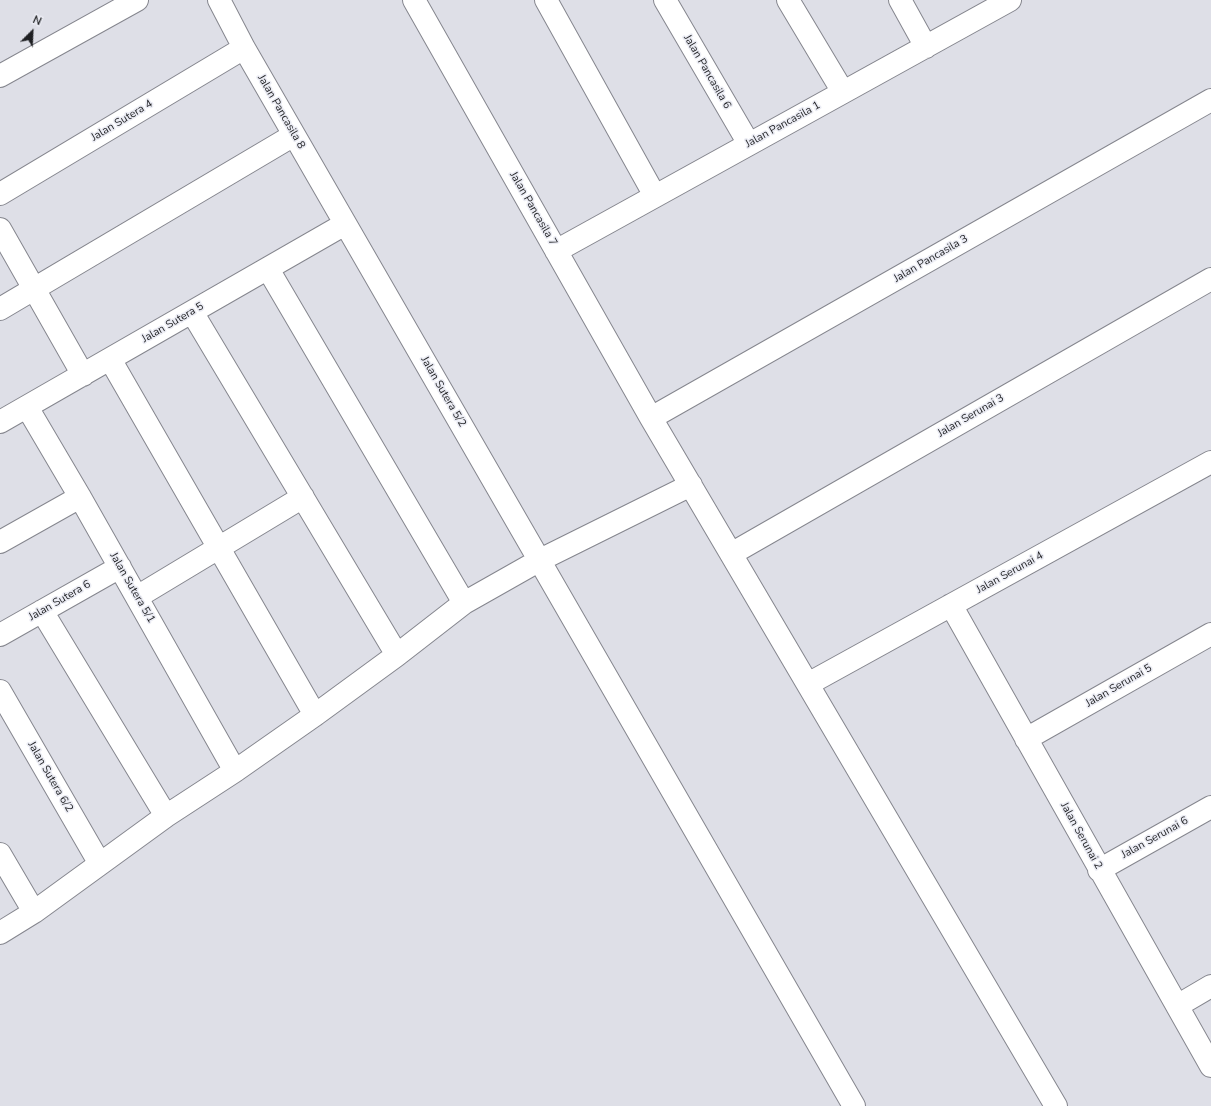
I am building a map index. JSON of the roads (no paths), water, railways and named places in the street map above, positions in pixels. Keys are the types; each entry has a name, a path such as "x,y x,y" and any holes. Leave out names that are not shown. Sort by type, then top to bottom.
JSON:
{"street":[{"path":"0,76 137,0"},
{"name":"Jalan Pancasila 8","path":"219,0 244,48 345,224"},
{"name":"Jalan Pancasila 7","path":"414,0 651,418 1056,1106"},
{"path":"546,0 655,196"},
{"name":"Jalan Pancasila 6","path":"666,0 749,144"},
{"path":"788,0 843,92"},
{"path":"900,0 926,47"},
{"name":"Jalan Pancasila 1","path":"556,251 1010,0"},
{"name":"Jalan Sutera 4","path":"0,194 244,48"},
{"name":"Jalan Pancasila 3","path":"651,418 1211,100"},
{"path":"0,309 294,135"},
{"name":"Jalan Sutera 5","path":"0,422 345,224"},
{"name":"Jalan Sutera 5/2","path":"345,224 854,1106"},
{"path":"0,229 82,375"},
{"path":"268,269 464,603"},
{"name":"Jalan Serunai 3","path":"731,554 1211,279"},
{"path":"192,312 397,655"},
{"path":"110,359 315,715"},
{"name":"Jalan Sutera 5/1","path":"27,407 80,497 235,771"},
{"name":"Jalan Serunai 4","path":"808,684 1211,462"},
{"path":"0,933 34,912 166,816 235,771 315,715 397,655 464,603 540,560 690,485"},
{"path":"0,542 80,497"},
{"path":"137,597 303,497"},
{"name":"Jalan Sutera 6","path":"0,635 120,567"},
{"name":"Jalan Serunai 2","path":"951,605 1099,870 1211,1066"},
{"path":"42,611 166,816"},
{"name":"Jalan Serunai 5","path":"1026,739 1211,634"},
{"name":"Jalan Sutera 6/2","path":"0,691 100,864"},
{"name":"Jalan Serunai 6","path":"1099,870 1211,807"},
{"path":"0,854 34,912"},
{"path":"1176,1006 1211,986"}]}
